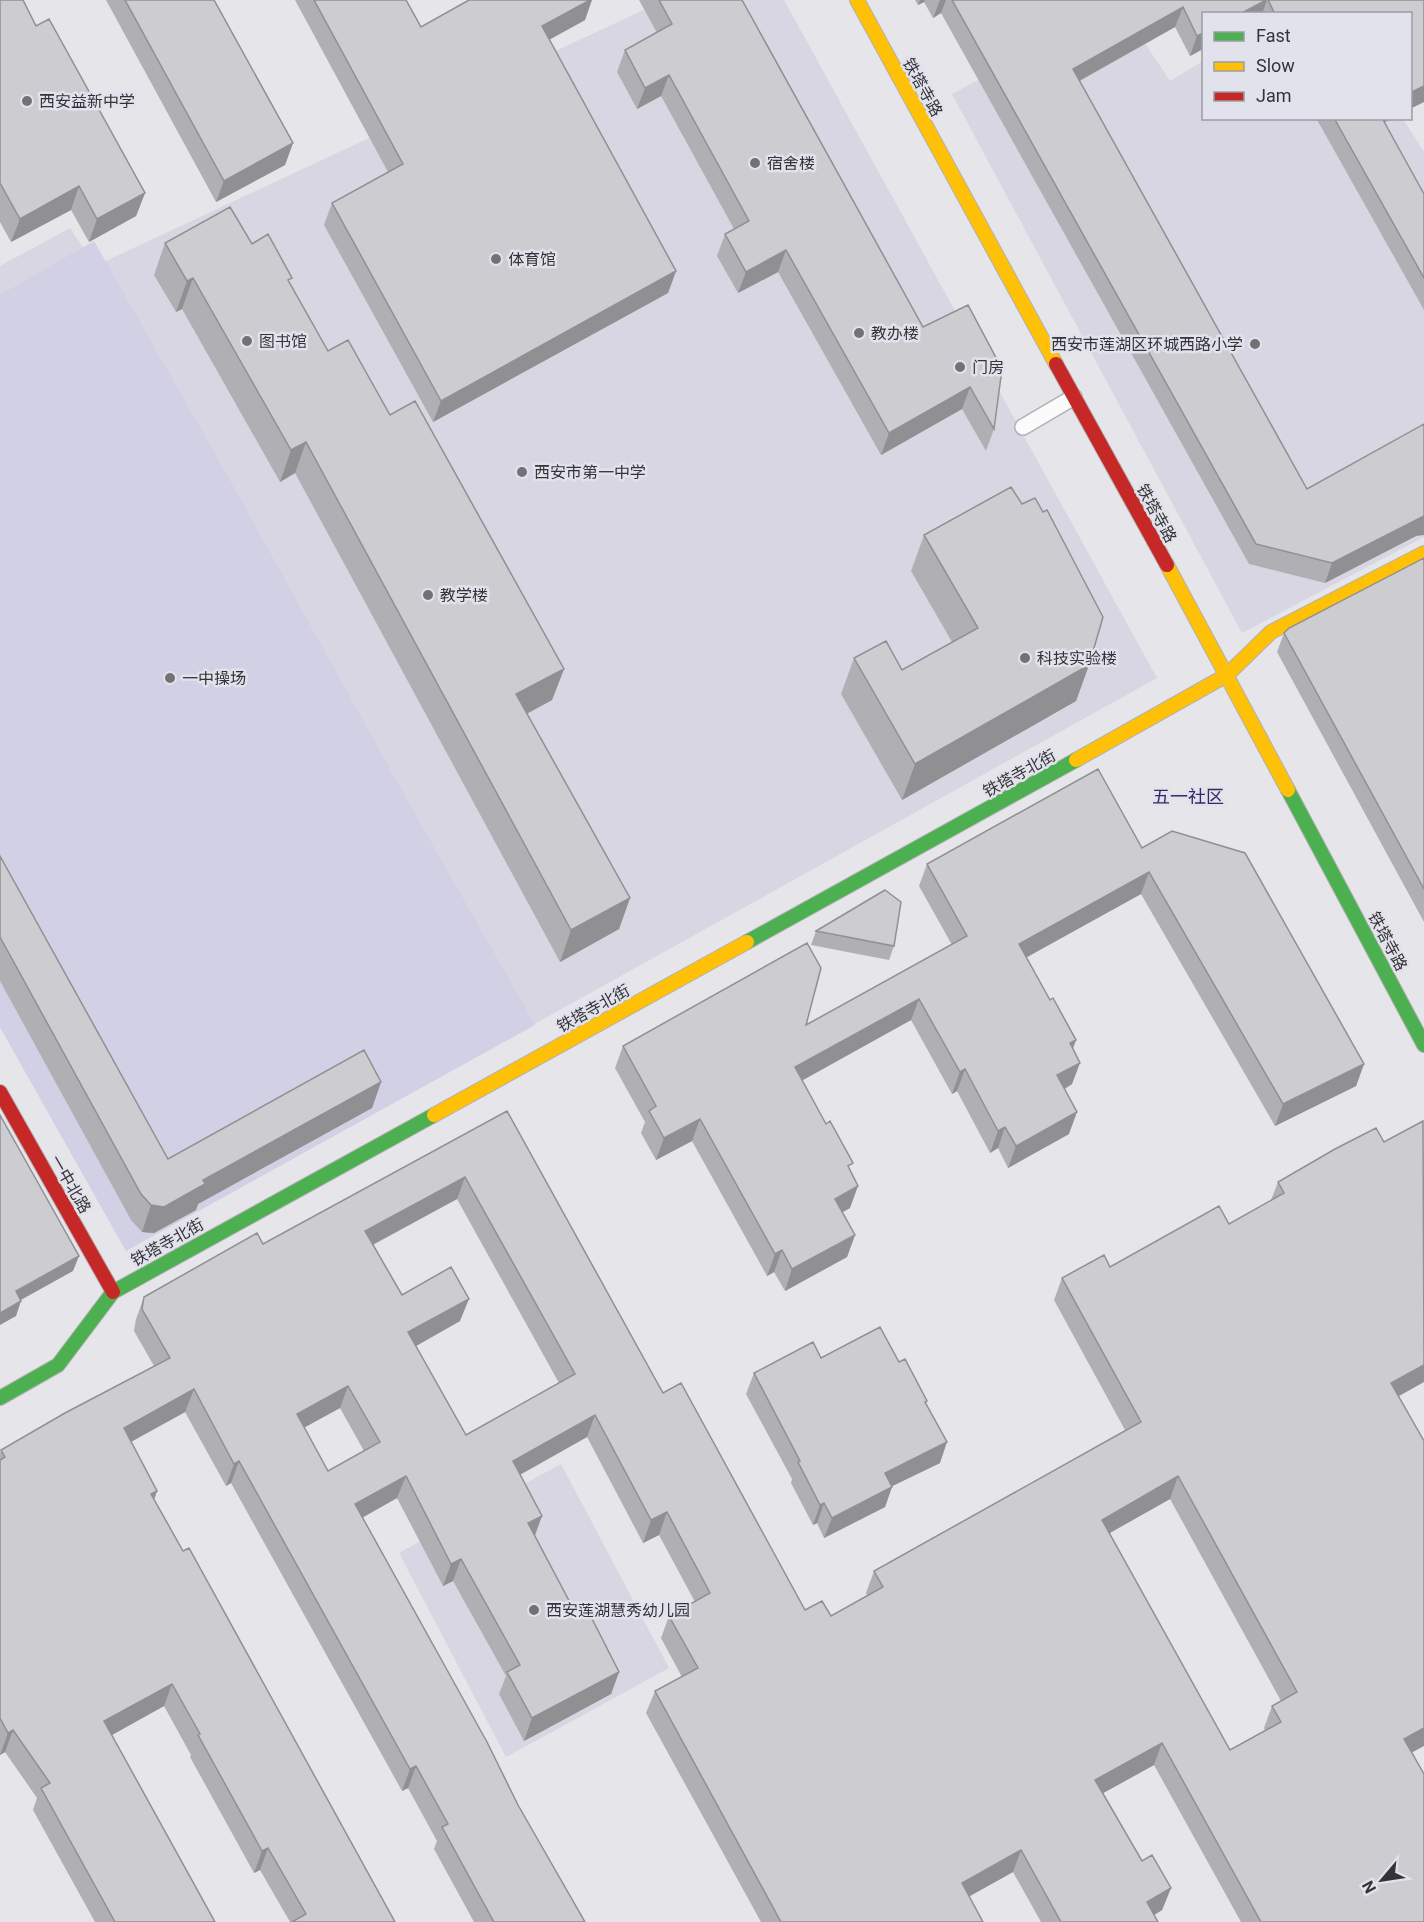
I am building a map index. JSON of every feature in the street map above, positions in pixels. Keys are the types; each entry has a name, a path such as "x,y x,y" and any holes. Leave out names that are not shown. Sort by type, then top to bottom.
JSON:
{"street":[{"name":"铁塔寺路","path":"857,0 1227,675 1424,1045"},
{"name":"铁塔寺北街","path":"0,1398 58,1365 112,1292 1162,713 1227,675 1271,632 1424,553"},
{"name":"一中北路","path":"0,1092 112,1292"}],"lane":[{"path":"1023,427 1074,397"}],"shaded area":[{"name":"西安市第一中学","path":"665,0 784,0 1157,678 126,1251 0,1027 0,266 70,228 95,266"},
{"name":"西安市莲湖区环城西路小学","path":"1120,6 1170,81 1202,62 1202,120 1404,120 1424,152 1424,537 1242,633 952,94"},
{"name":"一中操场","path":"94,241 535,1025 126,1251 0,1027 0,295"},
{"name":"西安莲湖慧秀幼儿园","path":"561,1464 669,1668 506,1757 399,1553"}],"building":[{"path":"0,0 23,0 36,26 49,19 145,193 97,219 79,186 20,219 0,183"},
{"path":"125,0 214,0 293,143 224,181"},
{"name":"体育馆","path":"314,0 406,0 421,27 469,0 590,0 542,26 676,271 441,401 332,203 403,164"},
{"path":"659,0 742,0 923,327 968,305 1002,369 994,429 970,387 889,433 786,250 746,272 725,234 749,221 669,75 645,88 625,50 672,24"},
{"path":"952,0 1266,0 1244,12 1202,12 1202,34 1197,36 1183,7 1073,69 1307,489 1424,424 1424,516 1332,563 1256,544"},
{"path":"1268,0 1424,0 1424,86 1412,92 1412,12 1274,12"},
{"path":"1335,120 1383,120 1424,194 1424,278"},
{"path":"230,207 252,244 268,234 292,278 288,280 328,351 348,340 390,415 415,401 564,669 516,694 630,898 571,930 306,442 291,450 193,278 187,281 165,243"},
{"name":"科技实验楼","path":"1011,487 1022,504 1035,498 1043,512 1047,510 1103,617 1089,665 915,764 854,658 886,641 902,670 978,628 924,535"},
{"path":"1424,558 1424,889 1284,633 1289,628"},
{"path":"1098,769 1142,848 1172,831 1245,853 1364,1064 1283,1104 1149,872 1019,944 1050,1000 1053,998 1076,1040 1070,1043 1080,1063 1057,1075 1077,1112 1016,1146 1005,1127 998,1131 965,1069 960,1072 919,999 795,1067 826,1124 830,1121 853,1163 848,1166 858,1186 835,1199 855,1235 792,1269 782,1250 775,1254 700,1119 664,1138 649,1111 656,1106 623,1046 807,943 821,968 806,1025 967,936 927,864"},
{"path":"0,856 168,1159 364,1050 381,1082 203,1180 205,1184 164,1207 151,1205 141,1194 0,937"},
{"path":"885,890 901,902 894,946 816,931"},
{"path":"507,1111 663,1393 681,1383 805,1610 822,1601 831,1616 883,1587 874,1571 1141,1422 1062,1278 1104,1255 1110,1267 1219,1206 1229,1224 1284,1193 1278,1182 1335,1149 1376,1128 1384,1142 1423,1121 1424,1365 1391,1383 1424,1441 1424,1728 1404,1739 1424,1774 1424,1922 1261,1922 1162,1743 1095,1780 1142,1861 1152,1855 1171,1888 1147,1902 1158,1922 1061,1922 1021,1850 962,1883 983,1922 781,1922 655,1691 698,1668 669,1616 710,1593 667,1512 651,1520 595,1415 513,1461 542,1516 528,1523 574,1610 585,1605 619,1672 532,1718 507,1672 520,1665 461,1559 451,1564 406,1476 355,1504 487,1742 518,1805 585,1922 494,1922 442,1827 448,1824 416,1766 410,1769 239,1461 234,1464 194,1389 124,1428 157,1491 151,1494 183,1551 189,1548 395,1922 292,1922 306,1914 268,1848 262,1851 172,1684 104,1721 215,1922 115,1922 41,1788 50,1783 13,1730 8,1733 0,1718 0,1460 5,1457 1,1450 65,1413 170,1358 142,1309 144,1297 257,1233 263,1244","holes":["465,1177 575,1374 466,1435 408,1332 469,1299 451,1267 402,1295 365,1231","348,1386 380,1442 328,1471 297,1414","1178,1476 1297,1692 1272,1706 1281,1722 1230,1750 1102,1520"]},
{"path":"0,1115 79,1256 16,1291 21,1301 0,1313"},
{"path":"880,1327 899,1362 905,1359 947,1442 885,1473 892,1487 832,1518 824,1503 820,1505 754,1373 813,1342 821,1358"}],"traffic: fast":[{"path":"747,942 1076,760"},
{"path":"1288,790 1424,1045"},
{"path":"0,1398 58,1365 113,1292 434,1115"}],"traffic: slow":[{"path":"857,0 1056,364"},
{"path":"1076,760 1227,675 1271,632 1424,553"},
{"path":"1167,565 1288,790"},
{"path":"434,1115 747,942"}],"traffic: jam":[{"path":"1056,364 1167,565"},
{"path":"0,1092 113,1292"}],"place":[{"name":"西安益新中学","path":"27,101"},
{"name":"宿舍楼","path":"755,163"},
{"name":"体育馆","path":"496,259"},
{"name":"教办楼","path":"859,333"},
{"name":"图书馆","path":"247,341"},
{"name":"西安市莲湖区环城西路小学","path":"1255,344"},
{"name":"门房","path":"960,367"},
{"name":"西安市第一中学","path":"522,472"},
{"name":"教学楼","path":"428,595"},
{"name":"科技实验楼","path":"1025,658"},
{"name":"一中操场","path":"170,678"},
{"name":"西安莲湖慧秀幼儿园","path":"534,1610"}],"district":[{"name":"五一社区","path":"1188,797"}]}
